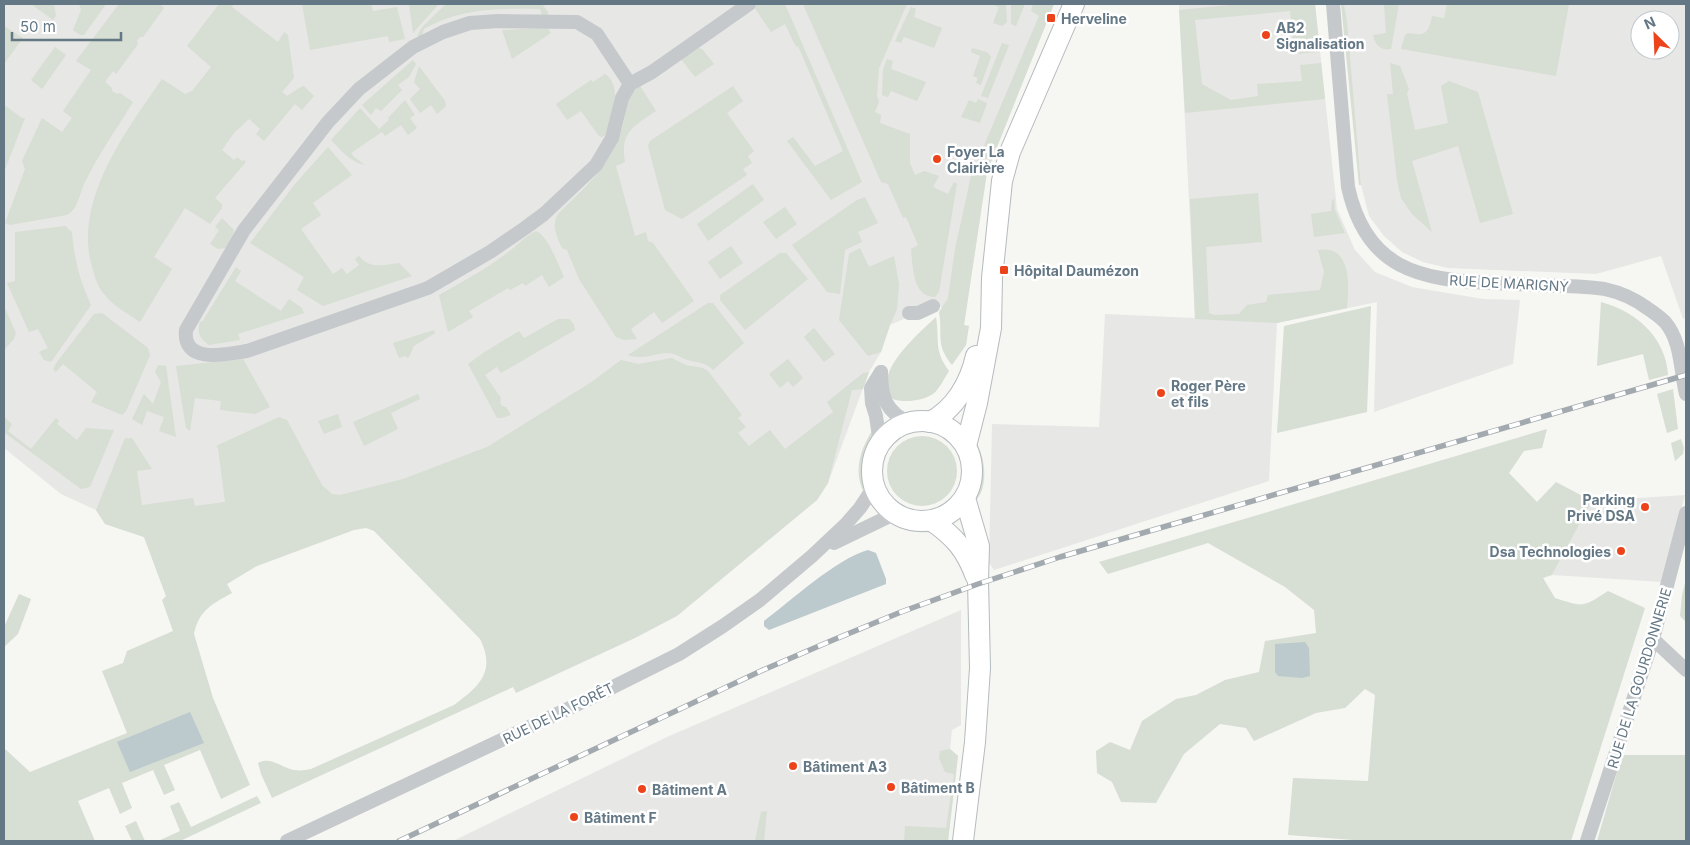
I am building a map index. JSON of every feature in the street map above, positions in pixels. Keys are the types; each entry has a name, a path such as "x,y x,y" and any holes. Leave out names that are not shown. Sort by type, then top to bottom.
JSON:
{"main road":[{"path":"966,446 977,403 991,328 992,278 1002,181 1010,152 1074,4"},
{"path":"930,422 948,410 959,395 971,371 980,338 992,278"},
{"path":"930,422 936,422 950,429 962,440 970,453 973,468 971,484 965,498 951,513 932,521 919,522 894,514 882,502 874,487 871,472 873,457 880,443 890,432 909,423 930,422"},
{"path":"963,841 975,742 980,668 979,546 965,498"},
{"path":"932,521 960,545 970,560 978,581"}],"street":[{"path":"630,84 597,34 577,22 498,21 470,23 443,32 413,47 359,89 328,122 244,230 186,330 186,342 193,349 208,356 248,351 428,288 490,252 544,214 596,165 612,138 622,98 630,84 652,72 749,4"},
{"name":"RUE DE MARIGNY","path":"1333,4 1348,187 1353,208 1374,245 1387,257 1424,276 1460,282 1600,287 1624,293 1665,322 1674,336 1679,351 1686,394"},
{"path":"909,313 918,313 933,306"},
{"path":"880,443 871,388 881,372 881,387 884,400 899,418 909,423"},
{"name":"RUE DE LA FORÊT","path":"288,841 591,698 679,654 724,626 760,600 812,556 846,524 860,508 874,487"},
{"name":"RUE DE LA GOURDONNERIE","path":"1587,841 1653,639 1686,513"},
{"name":"RUE DE LA FORÊT","path":"812,556 844,537 894,514"},
{"path":"1653,639 1686,670"}],"shaded area":[{"path":"4,4 1054,4 987,172 964,325 937,304 890,325 881,352 869,372 828,483 817,500 770,539 677,388 166,596 144,537 105,524 96,510 61,494 4,448"},
{"path":"31,4 54,4 56,16 53,20"},
{"path":"79,4 106,4 84,35 80,35 73,30 81,10"},
{"path":"119,4 159,4 164,8 143,37 140,37 137,41 138,44 116,74 113,71 105,82 112,88 112,91 117,94 120,93 133,102 96,162 71,212 67,215 10,225 5,223 25,169 22,161 42,118 62,132 72,118 63,111 91,70 76,61"},
{"path":"219,4 234,4 232,7 278,42 284,32 288,35 294,78 282,92 287,96 304,86 314,96 302,110 295,104 264,141 256,134 260,129 249,119 234,133 222,150 234,160 237,157 246,162 215,198 222,204 222,208 210,224 185,208 154,257 172,269 140,322 112,302 98,285 88,245 89,219 106,169 133,121 162,79 185,94 192,91 211,67 187,46"},
{"path":"302,4 371,4 373,11 397,7 405,39 389,42 388,36 310,50"},
{"path":"409,4 439,4 413,33"},
{"path":"446,4 542,4 548,12 547,15 542,16 540,9 495,9 466,13 438,22 424,29 422,36 417,36 422,27"},
{"path":"758,4 785,4 862,182 831,200 787,141 793,137 815,166 843,151 798,46 796,47 785,24 771,32 754,7"},
{"path":"803,4 907,4 879,68 877,96 879,102 875,112 881,115 880,123 910,134 910,163 915,175 924,171 939,176 933,187 948,194 954,182 957,184 939,292 935,297 927,296 918,286 913,272 911,249 918,245 906,217 903,218 888,184 881,182"},
{"path":"991,4 1006,4 1007,22 1002,26 993,23 999,7"},
{"path":"1011,4 1025,4 1016,26 1011,24"},
{"path":"1033,4 1054,4 987,172 964,325 969,326 966,345 952,365 941,345 939,312 948,298 955,249 971,176 1039,16 1031,11"},
{"path":"1179,4 1315,4 1337,209 1355,250 1375,272 1412,287 1483,299 1520,300 1513,364 1374,412 1377,302 1277,323 1269,481 994,570 989,563 992,424 1099,427 1105,314 1195,318"},
{"path":"1240,4 1315,4 1320,52 1294,54 1290,11 1195,20 1202,84 1231,100 1258,96 1257,84 1302,81 1300,65 1321,63 1325,99 1185,113 1179,10"},
{"path":"1341,4 1344,4 1347,22 1361,185 1359,185"},
{"path":"1344,4 1686,4 1686,318 1683,319 1661,256 1596,274 1448,268 1423,262 1402,252 1384,236 1369,216 1361,185"},
{"path":"1384,4 1399,4 1391,49 1384,49 1379,46 1373,35 1386,33"},
{"path":"1447,4 1569,4 1556,76 1401,49 1405,35 1408,33 1422,34 1425,32 1429,27 1432,16 1444,18"},
{"path":"911,7 916,9 914,17 942,28 934,48 904,37 901,43 895,41"},
{"path":"4,26 23,38 4,64"},
{"path":"548,28 551,33 512,59 502,30"},
{"path":"1002,43 1009,45 988,98 981,96"},
{"path":"55,47 66,55 42,89 31,80"},
{"path":"699,48 703,50 714,64 695,77 681,59"},
{"path":"972,48 987,52 991,57 981,85 976,83 978,78 973,76 980,56 971,52"},
{"path":"887,59 893,61 891,69 926,82 917,101 891,91 888,97 882,95 883,70"},
{"path":"413,60 416,64 409,77 398,85 402,90 381,111 376,108 371,115 362,105"},
{"path":"1390,63 1400,66 1409,89 1407,93 1415,130 1448,123 1441,86 1449,81 1478,92 1513,214 1480,223 1458,146 1412,161 1432,232 1412,214 1401,198 1397,180 1387,94 1393,94"},
{"path":"419,66 445,101 446,106 437,114 431,105 420,113 410,99 420,89 414,82"},
{"path":"605,74 614,86 615,94 613,111 606,135 602,137 599,136 581,111 567,120 556,104 591,80 593,82"},
{"path":"640,86 656,111 630,130 625,143 625,162 616,166 635,236 646,232 648,241 653,243 694,301 662,323 654,312 631,329 637,339 624,340 616,337 579,279 567,250 562,248 558,239 555,223 558,214 586,187 602,168 615,147 622,129 631,93"},
{"path":"733,86 743,101 727,113 754,151 748,156 752,163 743,169 747,175 682,219 665,210 648,146 650,141"},
{"path":"978,99 987,103 980,123 961,117 969,100 976,103"},
{"path":"405,100 415,115 410,118 417,128 408,135 401,125 385,136 382,132 351,153 365,165 350,158 331,140 360,108 379,129"},
{"path":"4,105 22,118 25,118 4,172"},
{"path":"328,147 352,175 313,203 321,215 301,229 333,274 342,268 347,274 359,265 355,259 359,256 368,263 378,266 399,263 412,276 323,306 297,290 304,277 250,243 295,184"},
{"path":"753,184 764,200 708,241 697,224"},
{"path":"1258,193 1262,242 1206,247 1209,313 1214,315 1239,314 1247,305 1266,302 1268,295 1320,290 1324,272 1318,250 1329,250 1337,253 1343,260 1348,278 1347,308 1277,323 1195,319 1190,199"},
{"path":"865,197 878,223 858,232 862,242 845,250 840,294 827,292 792,245 857,200"},
{"path":"1334,199 1335,210 1345,233 1314,237 1311,214 1331,211 1332,200"},
{"path":"785,207 797,224 776,239 763,222"},
{"path":"222,218 234,230 233,236 226,248 218,249 210,244 219,230 215,227"},
{"path":"65,226 72,232 78,270 91,305 51,362 44,360 39,352 48,348 38,329 29,332 7,283 15,281 15,232"},
{"path":"536,231 549,245 564,277 549,287 542,275 525,286 523,283 510,290 508,288 469,311 473,317 448,332 439,295 491,264"},
{"path":"731,246 743,263 720,279 708,262"},
{"path":"860,248 869,267 894,256 899,284 897,309 881,352 868,356 839,320 849,254"},
{"path":"780,253 786,253 808,279 745,330 720,300 720,295"},
{"path":"236,267 241,271 235,281 281,311 289,299 302,308 304,313 238,334 240,340 209,345 200,335 200,321 202,322"},
{"path":"1601,302 1626,312 1647,328 1662,349 1668,375 1649,380 1643,354 1597,366"},
{"path":"708,303 713,303 744,343 713,370 704,364 672,353 643,357 628,355"},
{"path":"4,306 16,333 14,339 4,350"},
{"path":"1371,306 1367,412 1277,433 1284,326"},
{"path":"102,313 148,348 150,355 126,411 122,415 91,402 97,392 63,364 56,372 53,369 94,314"},
{"path":"936,317 939,351 949,371 937,390 929,396 913,401 893,399 888,391 887,384 893,364 906,346"},
{"path":"558,319 569,319 574,324 575,330 501,373 497,367 485,375 501,398 502,406 506,407 511,415 497,418 468,364 519,331 524,338"},
{"path":"814,328 835,354 824,362 804,337"},
{"path":"434,330 435,333 414,346 409,357 399,358 393,343"},
{"path":"672,358 686,365 703,368 708,371 742,415 738,418 746,427 738,433 749,446 770,430 785,449 833,412 827,402 863,373 869,372 863,389 852,390 828,483 817,500 677,616 635,638 516,693 513,687 272,798 258,763 267,761 294,770 311,769 454,705 478,684 486,669 485,650 480,639 374,531 366,528 354,530 257,566 227,584 232,593 207,609 196,626 194,634 213,698 250,785 221,799 200,750 164,765 175,790 164,795 153,770 122,783 132,808 120,814 109,788 78,801 95,841 4,841 4,748 30,772 127,733 102,671 123,663 127,651 173,631 162,600 166,596 144,537 105,524 96,510 125,438 132,438 152,469 137,471 142,505 193,498 195,506 225,502 218,448 216,446 279,417 287,420 322,485 332,494 340,495 403,479 487,447 590,383 621,360 638,364"},
{"path":"243,359 270,407 255,414 220,410 221,401 195,398 190,431 186,428 176,366"},
{"path":"788,359 803,378 793,387 788,381 780,388 769,374"},
{"path":"158,365 166,366 176,437 159,431 164,417 147,411 142,425 132,419 144,394 153,404 161,382 155,372"},
{"path":"1673,389 1678,429 1667,433 1657,394"},
{"path":"418,394 420,399 391,413 398,429 364,446 353,422"},
{"path":"338,414 342,427 324,434 318,421"},
{"path":"4,417 12,424 8,431 31,449 56,418 59,421 57,424 77,440 86,428 114,430 90,487 81,489 5,433"},
{"path":"1547,429 1542,448 1524,451 1509,473 1537,502 1556,482 1592,501 1552,575 1543,578 1555,598 1565,601 1583,604 1593,601 1608,591 1645,608 1571,841 1367,841 1288,835 1293,778 1368,781 1375,695 1365,689 1345,708 1316,713 1254,741 1246,728 1220,724 1184,754 1156,803 1121,802 1112,782 1097,773 1096,751 1110,742 1130,750 1142,721 1176,699 1196,695 1225,680 1259,672 1265,641 1316,633 1314,610 1285,587 1208,543 1108,574 1099,562"},
{"path":"872,431 863,491 859,475 860,460 864,445"},
{"path":"915,436 929,436 942,441 952,451 957,464 957,478 952,491 942,501 929,506 915,506 902,501 892,491 887,478 887,464 892,451 902,441"},
{"path":"972,436 981,453 984,480 977,500 971,507 977,478"},
{"path":"1681,439 1684,448 1683,454 1675,461 1671,443"},
{"path":"1685,495 1662,582 1552,575 1592,501"},
{"path":"891,522 898,522 934,532 911,531"},
{"path":"868,550 876,553 886,579 886,584 769,630 764,626 764,621 814,581 842,562"},
{"path":"1686,579 1686,622 1680,616"},
{"path":"19,594 31,599 18,634 4,647 4,627"},
{"path":"961,610 961,725 952,730 950,749 958,756 948,841 453,841 667,737"},
{"path":"1305,642 1309,648 1310,676 1302,678 1278,676 1275,672 1275,644"},
{"path":"190,712 204,743 130,772 117,742"},
{"path":"950,749 958,756 948,841 904,841 905,826 946,828 954,774 945,772 939,758 940,751"},
{"path":"1622,755 1686,755 1686,841 1597,841"},
{"path":"257,796 261,803 180,841 158,841 180,831 170,806 179,802 191,827"},
{"path":"767,811 764,841 755,841 761,812"},
{"path":"136,821 145,841 132,841 125,826"}],"railway":[{"path":"399,841 763,670 901,612 978,584 1060,557 1686,375"}],"place":[{"name":"Herveline","path":"1051,18"},
{"name":"AB2 Signalisation","path":"1266,35"},
{"name":"Foyer La Clairière","path":"937,159"},
{"name":"Hôpital Daumézon","path":"1004,270"},
{"name":"Roger Père et fils","path":"1161,393"},
{"name":"Parking Privé DSA","path":"1645,507"},
{"name":"Dsa Technologies","path":"1621,551"},
{"name":"Bâtiment A3","path":"793,766"},
{"name":"Bâtiment B","path":"891,787"},
{"name":"Bâtiment A","path":"642,789"},
{"name":"Bâtiment F","path":"574,817"}]}
